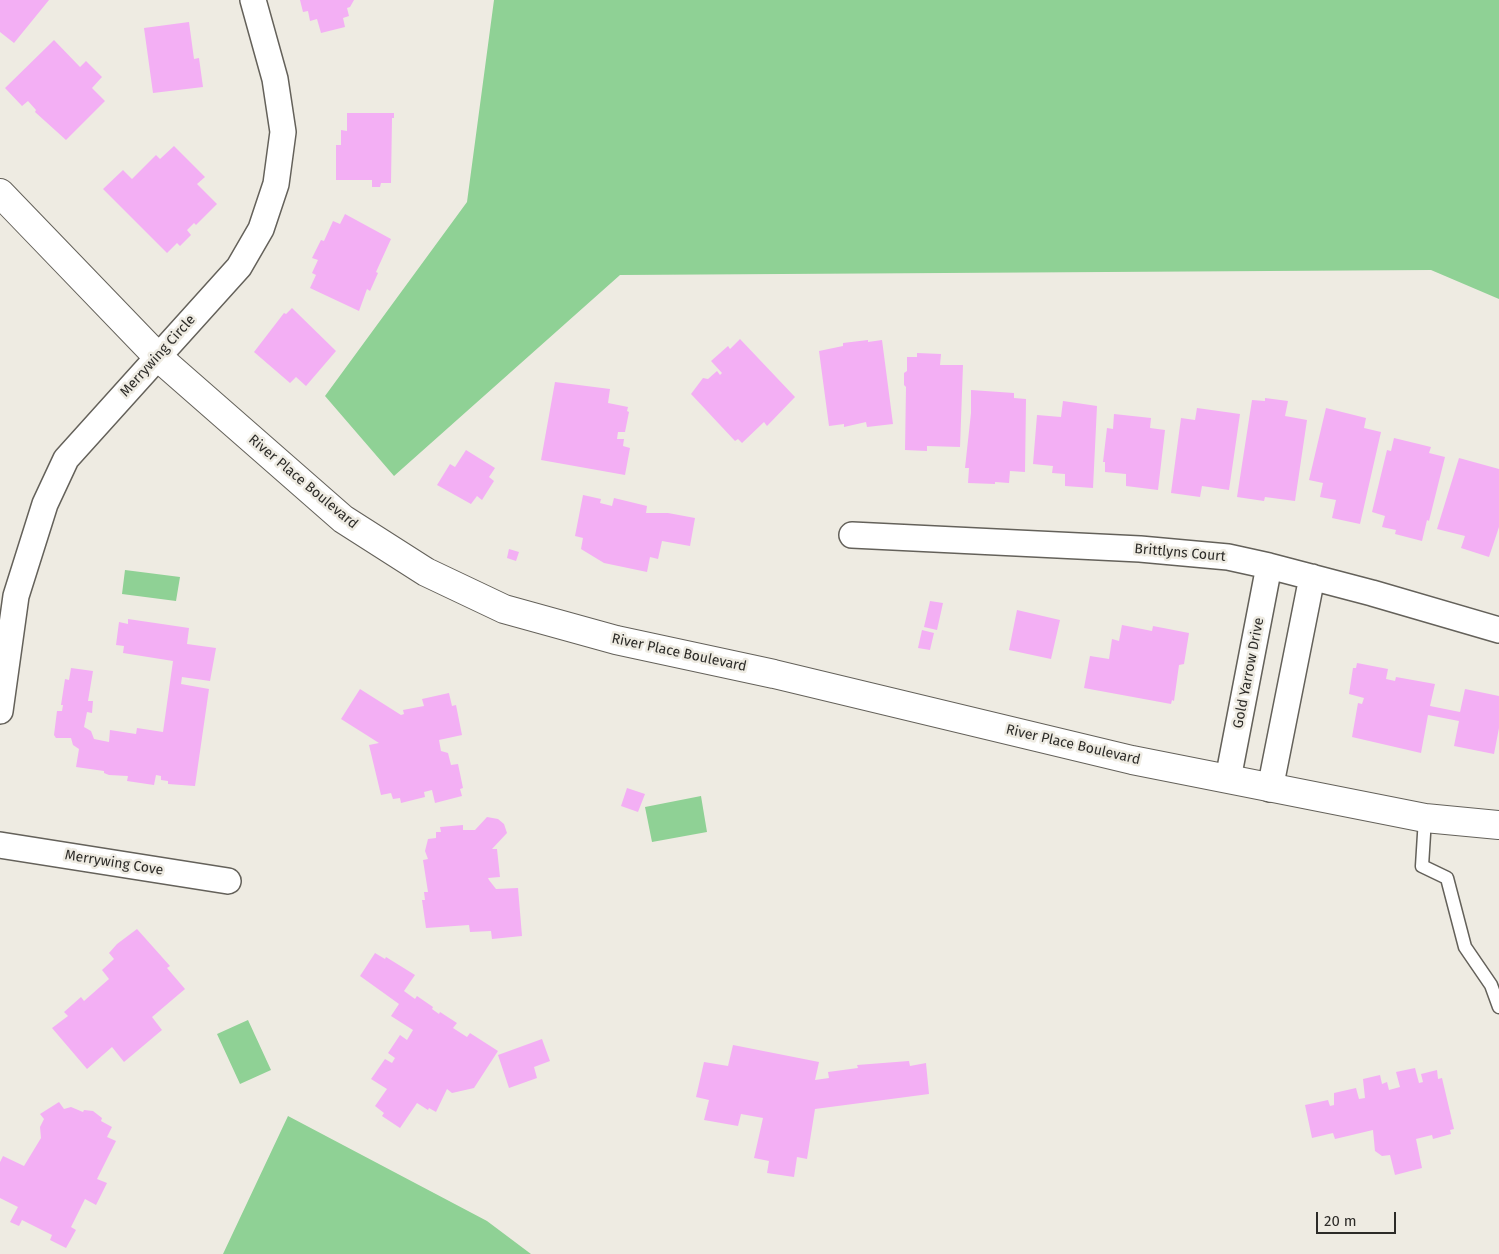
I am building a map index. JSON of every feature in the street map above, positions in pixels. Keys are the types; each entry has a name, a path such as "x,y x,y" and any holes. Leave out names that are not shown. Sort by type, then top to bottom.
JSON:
{"street":[{"name":"Merrywing Circle","path":"0,710 16,596 45,504 66,459 239,267 261,229 276,184 283,132 275,79 253,0"},
{"name":"River Place Boulevard","path":"0,193 158,357 343,519 426,572 504,609 616,640 774,674 1132,760 1270,789 1425,818 1499,825"},
{"name":"Brittlyns Court","path":"852,535 1140,549 1228,558 1312,577 1499,630"},
{"name":"Gold Yarrow Drive","path":"1228,779 1268,566"},
{"path":"1270,789 1312,577"},
{"name":"Merrywing Cove","path":"0,844 228,881"}],"lane":[{"path":"1425,818 1422,866 1447,878 1466,947 1491,985 1499,1006"}],"green space":[{"path":"494,0 1499,0 1499,299 1431,270 620,275 394,476 325,396 467,202"},
{"path":"125,570 180,577 176,601 122,594"},
{"path":"701,796 707,832 652,842 645,807"},
{"path":"248,1020 271,1070 240,1084 217,1034"},
{"path":"288,1116 487,1221 531,1254 223,1254"}],"building":[{"path":"0,0 49,0 14,43 0,32"},
{"path":"300,0 354,0 350,7 347,8 349,16 343,18 345,27 321,33 317,19 310,21 308,11 303,12"},
{"path":"189,22 194,59 199,58 203,87 153,93 144,28"},
{"path":"54,40 80,67 86,61 102,77 92,88 105,101 66,140 35,112 36,110 28,101 22,106 5,88"},
{"path":"347,113 394,113 394,118 392,118 391,183 381,183 380,187 372,187 372,180 336,180 336,145 341,145 341,130 347,131"},
{"path":"174,146 205,177 197,184 217,204 196,225 194,223 187,230 191,235 180,246 177,243 167,253 103,189 123,170 132,179 156,155 160,159"},
{"path":"345,214 391,239 376,272 378,273 370,291 367,289 359,311 310,288 316,275 312,273 318,260 312,258 321,240 324,241 333,221 340,224"},
{"path":"292,308 336,351 306,386 296,377 290,383 254,352 284,313 286,314"},
{"path":"740,339 795,397 767,426 764,422 742,443 738,439 735,441 691,394 703,378 708,379 717,371 720,375 722,373 711,361 728,346 730,349"},
{"path":"868,340 868,342 882,340 893,424 867,427 866,422 844,427 844,424 829,426 819,351 843,346 843,343"},
{"path":"917,353 941,354 940,365 963,365 960,447 927,446 927,451 905,450 906,387 904,385 904,373 907,371 907,357 917,357"},
{"path":"555,382 610,389 608,403 628,407 627,411 629,412 625,432 618,432 617,439 624,439 623,446 630,448 625,475 541,460"},
{"path":"971,390 1014,393 1014,398 1026,399 1025,472 1010,471 1009,483 968,483 969,468 965,468 971,413"},
{"path":"1265,398 1288,401 1285,416 1307,420 1295,501 1265,497 1264,501 1237,497 1252,400 1265,401"},
{"path":"1063,401 1097,406 1093,488 1065,486 1065,474 1052,473 1053,466 1033,464 1037,415 1061,417"},
{"path":"1197,408 1240,414 1229,490 1202,486 1200,497 1171,493 1181,418 1195,420"},
{"path":"1326,408 1366,418 1364,428 1381,432 1360,524 1332,518 1336,500 1320,497 1323,483 1309,480"},
{"path":"1114,414 1151,418 1150,428 1165,430 1158,490 1126,486 1126,474 1105,472 1105,462 1103,462 1107,428 1113,429"},
{"path":"1394,438 1431,447 1429,453 1445,457 1422,541 1395,534 1396,530 1382,527 1385,516 1372,512 1387,450 1391,451"},
{"path":"466,450 495,468 489,477 494,481 482,500 477,496 471,504 437,485 450,464 455,467"},
{"path":"1459,458 1499,469 1499,527 1489,557 1461,548 1465,536 1437,529"},
{"path":"583,495 601,499 600,503 612,506 614,498 647,506 646,513 668,513 695,518 690,546 662,541 658,559 650,557 647,572 604,563 581,549 583,538 575,536"},
{"path":"509,549 519,552 516,561 507,558"},
{"path":"930,601 943,603 937,630 924,627"},
{"path":"1017,610 1060,620 1051,659 1009,650"},
{"path":"128,619 189,628 187,644 216,648 210,681 182,677 181,684 209,689 195,786 168,784 168,781 161,780 161,776 156,775 154,785 127,781 128,776 109,775 104,773 104,771 76,767 79,749 73,745 71,738 56,738 54,735 57,711 62,711 63,705 61,705 65,679 69,680 71,668 93,671 88,701 93,701 92,713 87,712 84,727 91,731 94,739 109,742 110,730 136,734 137,728 163,732 173,661 123,653 124,646 116,645 119,622 128,624"},
{"path":"1122,625 1152,631 1153,626 1189,633 1184,664 1179,665 1174,701 1172,700 1171,704 1084,688 1090,656 1109,659 1112,639 1119,641"},
{"path":"922,630 934,633 930,650 918,648"},
{"path":"1357,663 1388,669 1386,679 1395,681 1396,677 1435,684 1430,706 1460,712 1465,689 1499,696 1499,728 1494,754 1454,746 1459,721 1428,715 1421,753 1352,737 1358,703 1362,704 1364,698 1349,694 1353,668 1356,668"},
{"path":"360,689 401,715 404,714 403,710 424,706 422,699 449,693 452,706 456,705 462,735 439,740 441,751 448,753 451,765 458,764 463,788 460,789 462,796 435,803 432,790 424,792 425,797 401,803 400,798 393,799 391,793 381,795 369,745 379,743 341,719"},
{"path":"627,788 645,794 638,812 621,806"},
{"path":"487,817 498,819 504,824 507,833 492,849 497,849 500,877 488,878 496,889 518,888 522,936 492,939 491,931 470,932 469,925 426,928 422,900 425,900 424,892 428,892 423,860 428,859 425,851 428,839 436,838 436,832 441,832 440,827 463,825 463,830 475,830"},
{"path":"137,929 170,966 167,968 185,989 152,1017 162,1030 124,1062 112,1047 87,1069 52,1028 68,1016 64,1012 81,997 84,1001 109,979 102,970 114,959 109,953 117,944"},
{"path":"375,953 385,959 386,957 415,975 404,991 415,999 417,996 433,1007 432,1009 439,1014 440,1012 457,1023 453,1028 467,1037 470,1033 498,1051 474,1088 452,1093 447,1089 436,1112 429,1108 428,1110 417,1103 400,1128 382,1116 384,1113 375,1106 387,1089 371,1079 385,1059 392,1063 395,1058 388,1053 400,1035 407,1040 413,1030 391,1016 399,1004 360,976"},
{"path":"542,1039 550,1061 534,1067 537,1078 509,1088 498,1055"},
{"path":"733,1045 819,1062 815,1080 829,1078 828,1072 858,1068 857,1065 909,1061 910,1066 926,1063 929,1094 815,1109 807,1159 797,1157 794,1177 767,1173 769,1161 754,1158 763,1118 741,1114 738,1126 704,1120 709,1100 696,1097 704,1062 728,1066"},
{"path":"1415,1068 1419,1083 1423,1082 1421,1074 1437,1070 1438,1079 1442,1078 1454,1129 1450,1130 1451,1134 1433,1139 1432,1135 1416,1139 1422,1168 1395,1175 1390,1155 1382,1156 1375,1151 1373,1130 1335,1139 1333,1133 1312,1138 1305,1105 1328,1100 1330,1106 1334,1105 1334,1093 1356,1088 1359,1099 1365,1098 1363,1079 1380,1075 1382,1084 1387,1082 1389,1090 1400,1087 1396,1072"},
{"path":"59,1102 64,1109 71,1107 83,1112 84,1110 93,1111 102,1118 101,1121 112,1127 107,1137 116,1141 97,1179 107,1183 96,1205 85,1199 71,1227 76,1230 66,1248 50,1240 52,1235 22,1220 19,1226 10,1222 18,1207 0,1198 0,1162 3,1156 24,1166 41,1138 40,1127 44,1119 40,1114"}]}
